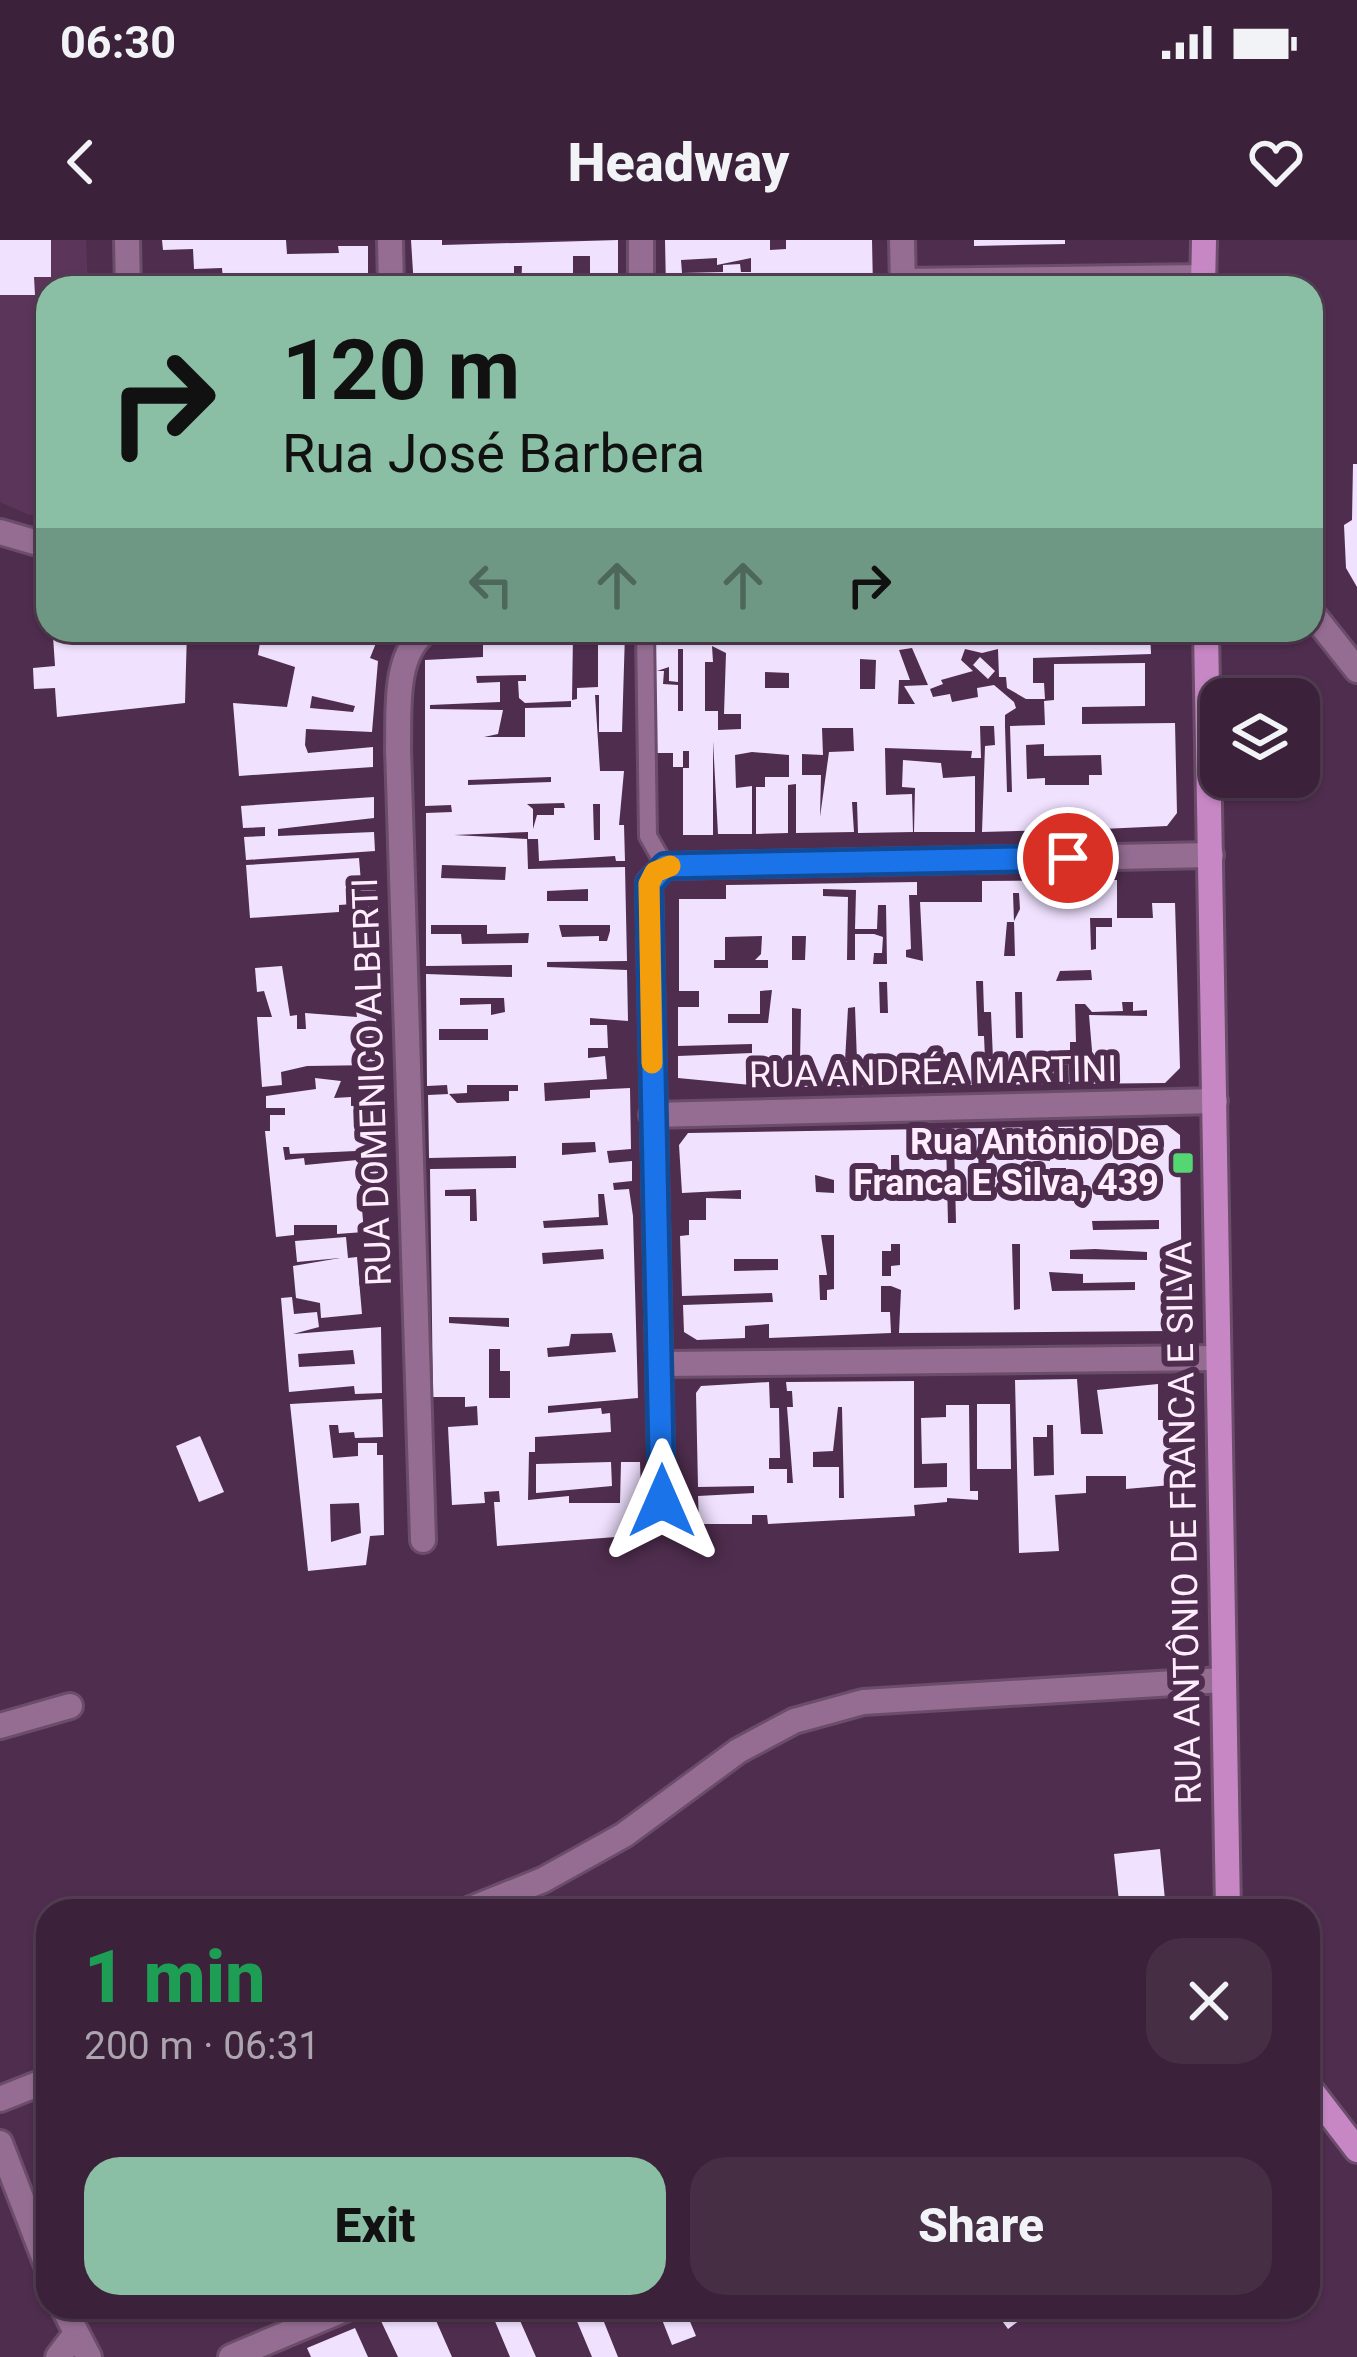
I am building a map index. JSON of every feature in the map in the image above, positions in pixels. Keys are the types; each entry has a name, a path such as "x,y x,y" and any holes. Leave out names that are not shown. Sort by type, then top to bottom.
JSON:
{"main road":[{"path":"1203,276 1204,240"},
{"name":"RUA ANTÔNIO DE FRANCA E SILVA","path":"1206,642 1228,1899"},
{"path":"1320,2102 1357,2150"}],"street":[{"path":"128,240 128,276"},
{"path":"390,240 391,276"},
{"path":"640,240 641,276"},
{"path":"902,240 903,276"},
{"path":"0,532 36,542"},
{"path":"1323,627 1357,670"},
{"name":"RUA DOMENICO ALBERTI","path":"414,642 400,680 398,749 423,1540"},
{"path":"662,1501 649,884 665,866 1211,856"},
{"name":"RUA ANDRÉA MARTINI","path":"652,1114 1215,1101"},
{"path":"662,1364 1215,1358"},
{"path":"496,1899 543,1880 624,1835 738,1751 794,1721 862,1702 1223,1680"},
{"path":"0,1726 70,1706"},
{"path":"0,2099 36,2085"},
{"path":"0,2143 36,2237"},
{"path":"68,2319 89,2357"},
{"path":"231,2357 321,2319"},
{"path":"58,2357 74,2336"}],"lane":[{"path":"645,642 648,836 665,866"}],"shaded area":[{"path":"0,240 86,240 88,276 36,276 36,514 0,502"}],"building":[{"path":"0,240 51,240 51,276 34,277 35,295 0,295"},
{"path":"162,240 286,240 287,254 339,253 338,246 368,246 368,276 223,276 222,268 194,269 193,249 163,250"},
{"path":"411,240 442,240 442,245 618,240 618,276 590,276 590,256 573,256 573,276 522,276 522,266 514,266 514,276 413,276"},
{"path":"665,240 770,240 770,250 786,249 786,240 872,240 873,276 666,276","holes":["717,258 717,265 751,258 751,272 741,272 740,264 723,265 723,272 682,273 681,260"]},
{"path":"974,240 1065,240 1065,244 974,246"},
{"path":"1353,464 1357,464 1357,587 1346,568 1344,525 1352,520"},
{"path":"53,642 187,642 185,703 57,717 55,688 34,689 33,668 55,666"},
{"path":"260,642 376,642 370,658 378,661 372,732 306,729 305,745 308,753 373,747 373,767 239,776 233,703 287,707 295,667 258,655","holes":["312,696 355,706 353,712 310,708"]},
{"path":"483,642 573,642 572,700 577,699 577,688 598,687 598,642 625,642 622,732 599,732 599,695 595,695 600,771 624,771 619,825 624,825 625,861 616,861 615,856 539,861 538,839 528,839 528,832 454,835 527,839 528,869 625,867 627,961 547,962 547,967 627,970 628,1021 590,1018 590,1025 607,1025 608,1048 588,1048 588,1058 605,1056 607,1079 544,1083 545,1101 590,1098 590,1090 630,1088 631,1149 607,1151 609,1163 632,1161 632,1181 613,1183 614,1190 629,1189 633,1216 638,1398 548,1406 548,1413 601,1408 602,1414 610,1413 611,1432 535,1437 535,1452 529,1452 528,1500 569,1496 569,1503 620,1503 621,1462 640,1462 642,1524 629,1536 497,1546 494,1502 500,1502 499,1491 484,1492 485,1503 452,1505 448,1427 478,1425 477,1406 465,1407 465,1397 433,1397 430,1169 516,1168 516,1156 429,1158 428,1095 449,1094 457,1103 509,1101 509,1091 518,1091 518,1085 467,1085 467,1093 448,1094 447,1085 427,1086 426,974 512,977 512,965 426,966 426,813 452,812 451,805 425,806 425,660 483,657","holes":["526,675 526,681 518,681 519,698 525,703 571,701 571,707 525,708 525,737 484,737 498,734 503,710 430,709 430,705 500,702 500,682 477,683 476,676","551,777 551,782 468,785 468,780","564,803 565,808 554,808 554,815 537,815 533,829 533,809 527,804","593,804 600,804 600,840 594,840","442,865 506,867 505,880 441,878","588,889 588,901 547,901 547,891","431,925 487,925 487,934 529,933 528,943 462,944 461,934 431,934","559,925 610,925 607,941 599,941 599,936 562,937","460,998 504,998 505,1012 491,1015 491,1004 460,1005","439,1029 488,1029 488,1040 439,1040","595,1142 596,1152 562,1155 562,1143","476,1189 477,1221 470,1221 470,1196 445,1196 445,1190","598,1194 604,1194 608,1225 544,1228 543,1221 599,1217","603,1249 604,1259 543,1264 542,1253","449,1317 509,1318 509,1327 449,1323","612,1333 616,1352 548,1357 547,1348 569,1346 571,1334","489,1349 500,1349 500,1371 510,1371 510,1398 489,1398"]},
{"path":"648,642 1150,642 1151,654 1033,658 1033,683 1044,683 1045,699 1026,699 1007,688 1006,677 999,677 998,649 982,653 965,649 961,660 973,671 941,680 943,684 930,689 933,697 950,694 952,702 978,697 977,688 994,685 1014,702 1016,708 1005,715 1007,792 1012,792 1010,726 1045,725 1044,701 1054,700 1054,664 1145,663 1145,706 1082,707 1082,724 1175,723 1177,813 1167,826 1102,829 1102,820 1059,822 1059,830 982,832 985,746 995,745 994,726 980,726 981,758 971,758 972,751 885,748 886,795 912,794 913,832 858,833 857,802 852,802 854,832 796,833 796,784 788,785 788,833 756,834 756,787 765,787 765,777 789,777 789,755 752,752 735,755 736,788 752,786 752,834 718,834 713,741 713,835 683,835 683,768 689,768 689,751 683,751 683,767 673,767 673,753 647,753","holes":["712,646 726,653 724,714 741,714 741,729 718,730 718,711 705,711 705,662 713,662","912,648 928,685 904,686 915,704 898,704 899,680 910,680 899,650","678,649 683,649 683,711 678,711 678,685 663,684 664,671 657,671 669,667 669,681 678,682","860,659 876,660 875,689 860,689","765,672 789,673 789,688 765,688","822,728 853,728 854,751 829,752 820,817 821,775 802,775 802,754 823,755","1044,744 1044,756 1101,755 1102,775 1089,775 1089,785 1045,785 1045,778 1027,779 1026,745"]},
{"path":"980,657 995,671 988,679 973,665"},
{"path":"903,760 941,763 943,778 975,776 975,832 914,832 915,788 902,787"},
{"path":"374,797 374,818 278,829 278,836 374,832 375,851 246,860 244,837 265,836 265,827 243,828 241,806"},
{"path":"359,858 361,882 376,881 376,910 354,911 354,904 339,905 339,912 250,918 246,865"},
{"path":"1117,880 1117,918 1153,918 1152,903 1175,903 1180,1068 1165,1083 791,1087 791,1079 761,1078 761,1086 678,1078 678,1056 752,1053 752,1044 678,1046 678,1007 699,1007 699,991 679,991 679,899 726,899 726,885 917,882 917,895 909,895 911,949 906,950 906,957 923,961 920,902 982,902 982,881","holes":["823,889 856,890 855,929 877,929 878,905 886,905 887,964 873,964 874,953 882,953 883,937 874,934 855,934 855,960 847,960 848,897 823,896","1013,893 1019,893 1015,956 1004,956 1007,922 1014,922","1090,918 1112,918 1112,927 1096,927 1096,949 1091,950","762,936 761,954 755,960 768,960 768,968 714,968 714,960 725,960 725,937","792,936 806,936 805,960 792,960","1091,970 1092,980 1056,981 1060,971","976,981 983,981 984,1012 991,1012 993,1059 985,1059 984,1036 978,1036","879,982 887,982 888,1013 880,1013","772,990 768,1023 728,1023 728,1014 760,1014 760,991","1015,992 1022,992 1023,1038 1016,1038","1122,1002 1133,1002 1133,1011 1147,1010 1147,1016 1089,1015 1093,1062 1070,1062 1070,1042 1076,1042 1075,1004 1085,1004 1092,1012 1123,1011","855,1007 857,1061 845,1061 848,1008","792,1008 801,1009 800,1062 792,1062"]},
{"path":"282,966 290,1016 297,1015 297,1029 306,1029 305,1013 357,1017 356,1011 376,1010 377,1065 307,1066 281,1072 282,1085 262,1087 257,1017 272,1017 264,991 257,992 255,968"},
{"path":"315,1078 341,1081 334,1098 351,1097 351,1106 378,1105 379,1125 355,1126 356,1135 378,1133 378,1150 290,1154 289,1147 283,1147 285,1160 304,1158 305,1165 378,1158 378,1184 360,1186 364,1232 337,1234 337,1225 294,1225 294,1235 276,1237 265,1131 270,1131 270,1115 285,1115 285,1108 266,1108 266,1096 316,1089"},
{"path":"1167,1125 1180,1135 1182,1321 1172,1331 899,1333 901,1290 881,1286 881,1312 890,1312 891,1333 769,1338 769,1324 745,1326 745,1338 697,1340 684,1332 683,1305 773,1302 772,1293 682,1296 680,1236 689,1235 689,1220 706,1220 706,1198 741,1199 741,1190 682,1193 679,1145 688,1133 1113,1126 1113,1135 1127,1134 1127,1126","holes":["978,1134 986,1134 987,1200 979,1200","946,1140 954,1140 956,1223 948,1223","1035,1144 1049,1144 1050,1161 1036,1160","891,1155 899,1155 900,1194 879,1194 876,1171 891,1170","1050,1168 1066,1168 1066,1186 1051,1183","815,1175 834,1180 834,1193 816,1192","1159,1220 1159,1229 1093,1230 1092,1221","821,1235 834,1235 834,1289 827,1290 827,1300 820,1300 819,1275 827,1275","900,1244 900,1265 891,1266 891,1276 882,1276 882,1251","1012,1244 1020,1244 1020,1309 1014,1310","1070,1250 1147,1252 1147,1260 1070,1259","734,1259 778,1259 778,1270 734,1271","1049,1272 1083,1274 1083,1283 1135,1282 1135,1290 1052,1291"]},
{"path":"346,1237 348,1258 357,1257 362,1314 321,1318 320,1303 296,1298 293,1266 340,1258 297,1262 295,1241"},
{"path":"292,1297 294,1314 317,1312 319,1327 293,1334 381,1327 382,1393 355,1394 354,1386 289,1392 281,1298","holes":["353,1350 355,1364 299,1367 298,1354"]},
{"path":"1077,1379 1081,1434 1103,1434 1097,1390 1158,1384 1158,1420 1183,1420 1183,1484 1126,1489 1126,1476 1086,1476 1086,1493 1055,1495 1059,1551 1019,1553 1015,1380","holes":["1047,1425 1053,1425 1054,1475 1034,1476 1033,1437 1047,1437"]},
{"path":"914,1381 914,1488 947,1487 947,1463 922,1464 921,1418 946,1417 946,1405 969,1405 970,1491 978,1491 978,1500 947,1498 947,1502 914,1505 915,1516 768,1524 767,1515 752,1515 752,1524 699,1524 698,1496 754,1493 754,1486 698,1487 696,1393 701,1386 769,1382 770,1408 779,1408 780,1458 769,1458 769,1469 787,1469 787,1483 793,1483 787,1407 793,1407 792,1391 787,1391 786,1382","holes":["838,1407 842,1407 844,1498 839,1498 839,1467 813,1467 813,1452 833,1451"]},
{"path":"382,1399 383,1437 355,1438 354,1432 339,1433 338,1425 329,1425 333,1458 358,1456 358,1443 377,1443 377,1455 383,1455 384,1535 370,1536 366,1565 308,1571 290,1404","holes":["359,1503 361,1533 331,1542 330,1504"]},
{"path":"977,1404 1010,1404 1011,1469 977,1469"},
{"path":"200,1436 224,1492 199,1502 176,1446"},
{"path":"611,1462 612,1486 536,1493 536,1464"},
{"path":"1160,1849 1165,1899 1119,1899 1114,1854"},
{"path":"435,2319 452,2357 398,2357 381,2321"},
{"path":"494,2319 519,2319 536,2357 510,2357"},
{"path":"576,2319 603,2319 618,2357 592,2357"},
{"path":"662,2319 689,2319 696,2336 672,2345"},
{"path":"1001,2319 1021,2319 1008,2329"},
{"path":"355,2328 368,2357 311,2357 307,2348"}],"slow traffic":[{"path":"652,1063 649,884 655,872 670,866"}],"place":[{"name":"Rua Antônio De Franca E Silva, 439","path":"1183,1163"}],"route":[{"path":"662,1501 649,884 655,872 665,866 1068,858"}]}
